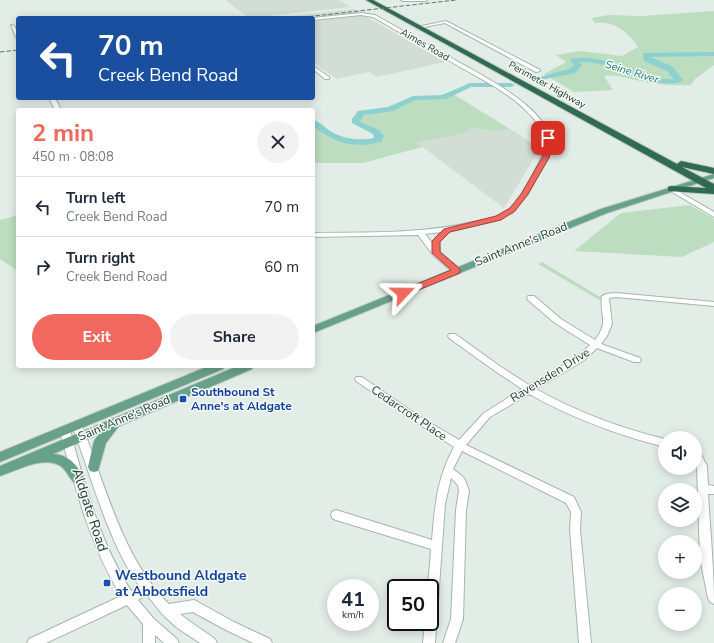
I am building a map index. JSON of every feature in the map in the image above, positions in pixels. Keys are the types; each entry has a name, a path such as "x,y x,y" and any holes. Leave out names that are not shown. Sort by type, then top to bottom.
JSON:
{"highway":[{"name":"Perimeter Highway","path":"369,0 659,158 709,179"},
{"name":"Perimeter Highway","path":"377,0 709,179 714,188"},
{"path":"659,158 676,178 676,182 671,189"},
{"path":"681,164 714,171"},
{"path":"671,189 691,189 714,192"}],"main road":[{"name":"Saint Anne's Road","path":"315,329 608,209 671,189 709,179"},
{"name":"Saint Anne's Road","path":"315,332 330,324"},
{"name":"Saint Anne's Road","path":"0,457 67,436 215,368"},
{"name":"Saint Anne's Road","path":"79,431 117,421 243,368"},
{"path":"94,467 100,441 117,421"},
{"name":"Saint Anne's Road","path":"0,471 25,460 67,436"},
{"path":"25,460 58,458 71,465 79,480"}],"street":[{"path":"403,0 425,0"},
{"name":"Aimes Road","path":"315,19 356,14 374,16 507,92 529,110 537,119 548,138 549,148 545,158 524,194 512,210 498,218 447,230 421,234 315,235"},
{"path":"424,26 446,22 538,71"},
{"path":"12,26 16,33"},
{"path":"315,69 327,78"},
{"path":"671,189 714,215"},
{"path":"436,253 436,241 447,230"},
{"path":"421,234 436,253 457,271"},
{"name":"Ravensden Drive","path":"429,643 440,504 448,471 460,446 487,415 580,358 596,345 606,328 608,319 606,296 616,295 714,304"},
{"path":"531,298 558,321 596,345 637,360"},
{"path":"452,336 529,389 553,403 581,416 635,435 658,441"},
{"name":"Cedarcroft Place","path":"359,379 414,418 460,446 564,497 574,506 576,512 575,530 586,643"},
{"name":"Aldgate Road","path":"79,431 130,564 166,610 212,643"},
{"name":"Aldgate Road","path":"67,436 79,480 109,566 128,599 149,624 172,643"},
{"path":"702,466 706,558 714,598"},
{"path":"448,471 460,479 464,484 465,492 460,524 457,619 449,643"},
{"path":"703,489 714,490"},
{"path":"336,515 436,546"},
{"path":"33,643 128,599 148,588"},
{"path":"166,610 194,606 230,626 266,643"},
{"path":"149,624 149,643"}],"shaded area":[{"path":"225,0 339,0 351,7 268,16 246,16"},
{"path":"354,9 362,13 315,18 315,16 290,16"},
{"path":"364,15 445,62 377,77 369,72 336,79 315,63 315,21"},
{"path":"471,128 495,131 510,129 540,148 504,208 417,143 465,133"}],"green space":[{"path":"714,11 714,65 695,79 691,85 660,84 618,76 604,76 613,90 574,92 544,74 566,62 556,55 580,51 622,56 638,47 620,28 609,24 595,23 591,18 609,15 641,16"},
{"path":"453,94 510,129 495,131 471,128 465,133 417,143 422,147 363,163 315,163 315,124 323,131 335,137 352,141 368,142 380,137 378,134 356,123 356,118 366,111 394,107 410,99 422,97 443,98"},
{"path":"690,205 714,219 714,242 682,257 574,251 621,213"},
{"path":"16,216 16,270 0,259 0,220"},
{"path":"542,262 605,300 606,304 538,264"}],"waterway":[{"name":"Seine River","path":"536,79 572,71 578,65 574,61 582,59 605,63 654,79 673,81 679,80 670,69 647,59 646,55 714,54"},
{"name":"Seine River","path":"315,124 325,132 337,138 351,142 371,142 378,140 379,136 376,132 356,123 356,119 361,113 390,109 413,98 443,97 470,85 511,85"}],"railway":[{"path":"314,16 456,0"},
{"path":"0,52 16,50"}],"place":[{"name":"Southbound St Anne's at Aldgate","path":"183,399"},
{"name":"Westbound Aldgate at Abbotsfield","path":"107,583"}],"route":[{"path":"403,293 457,271 436,253 436,241 447,230 498,218 512,210 524,194 545,158 549,148 548,138"}]}
